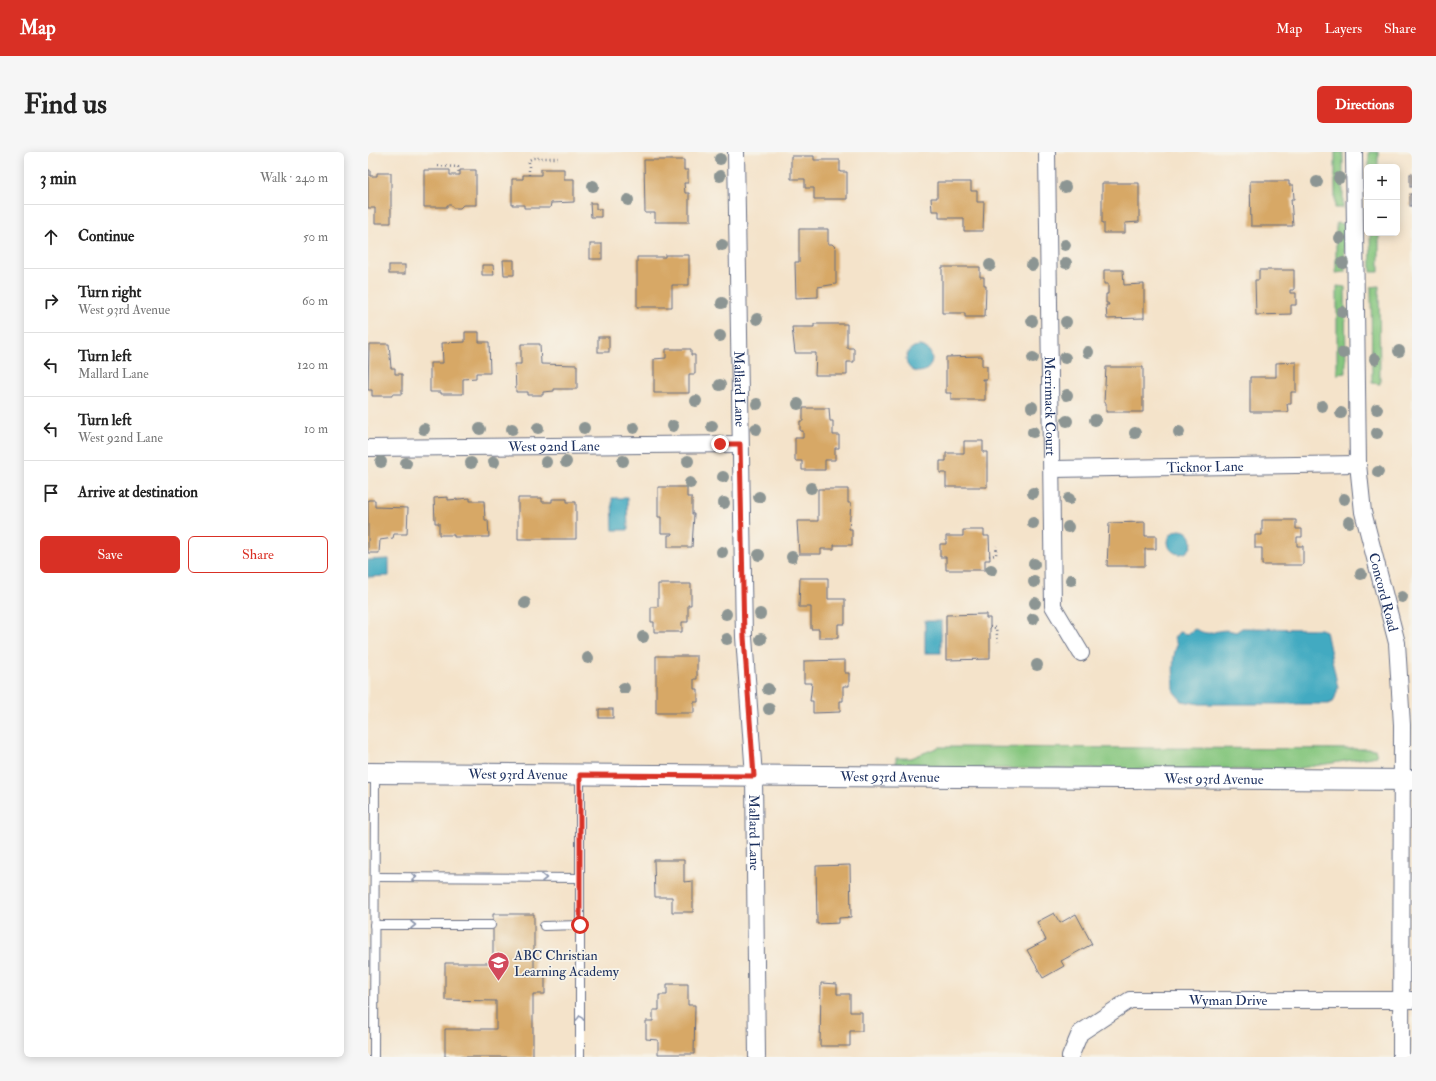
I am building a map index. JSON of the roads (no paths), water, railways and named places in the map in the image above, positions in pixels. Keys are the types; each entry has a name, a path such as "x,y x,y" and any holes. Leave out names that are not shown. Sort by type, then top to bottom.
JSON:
{"street":[{"name":"Mallard Lane","path":"736,152 744,637 754,776 757,1057"},
{"name":"Merrimack Court","path":"1047,152 1053,606 1081,652"},
{"name":"Concord Road","path":"1354,152 1358,464 1363,512 1397,642 1406,780 1407,1000 1401,1057"},
{"name":"West 92nd Lane","path":"368,448 740,444"},
{"name":"Ticknor Lane","path":"1052,469 1358,464"},
{"name":"West 93rd Avenue","path":"371,773 1406,780"},
{"name":"Wyman Drive","path":"1070,1057 1080,1033 1130,1000 1407,1000"}],"lane":[{"path":"371,773 375,877 374,1057"},
{"path":"580,775 580,1057"},
{"path":"375,877 580,878"},
{"path":"374,925 491,925"},
{"path":"544,926 580,925"}],"water":[{"path":"919,346 928,350 932,359 928,368 919,372 910,368 906,359 910,350"},
{"path":"612,498 627,498 628,530 613,530"},
{"path":"1180,530 1188,534 1192,542 1188,550 1180,554 1172,550 1168,542 1172,534"},
{"path":"389,559 389,576 368,577 368,560"},
{"path":"925,621 941,621 941,653 925,653"},
{"path":"1242,628 1321,629 1326,631 1338,688 1334,701 1328,704 1200,704 1182,701 1174,692 1173,662 1177,645 1174,638 1179,632 1187,634 1195,629 1209,633 1223,630 1236,632"}],"place":[{"name":"ABC Christian Learning Academy","path":"499,982"}]}
